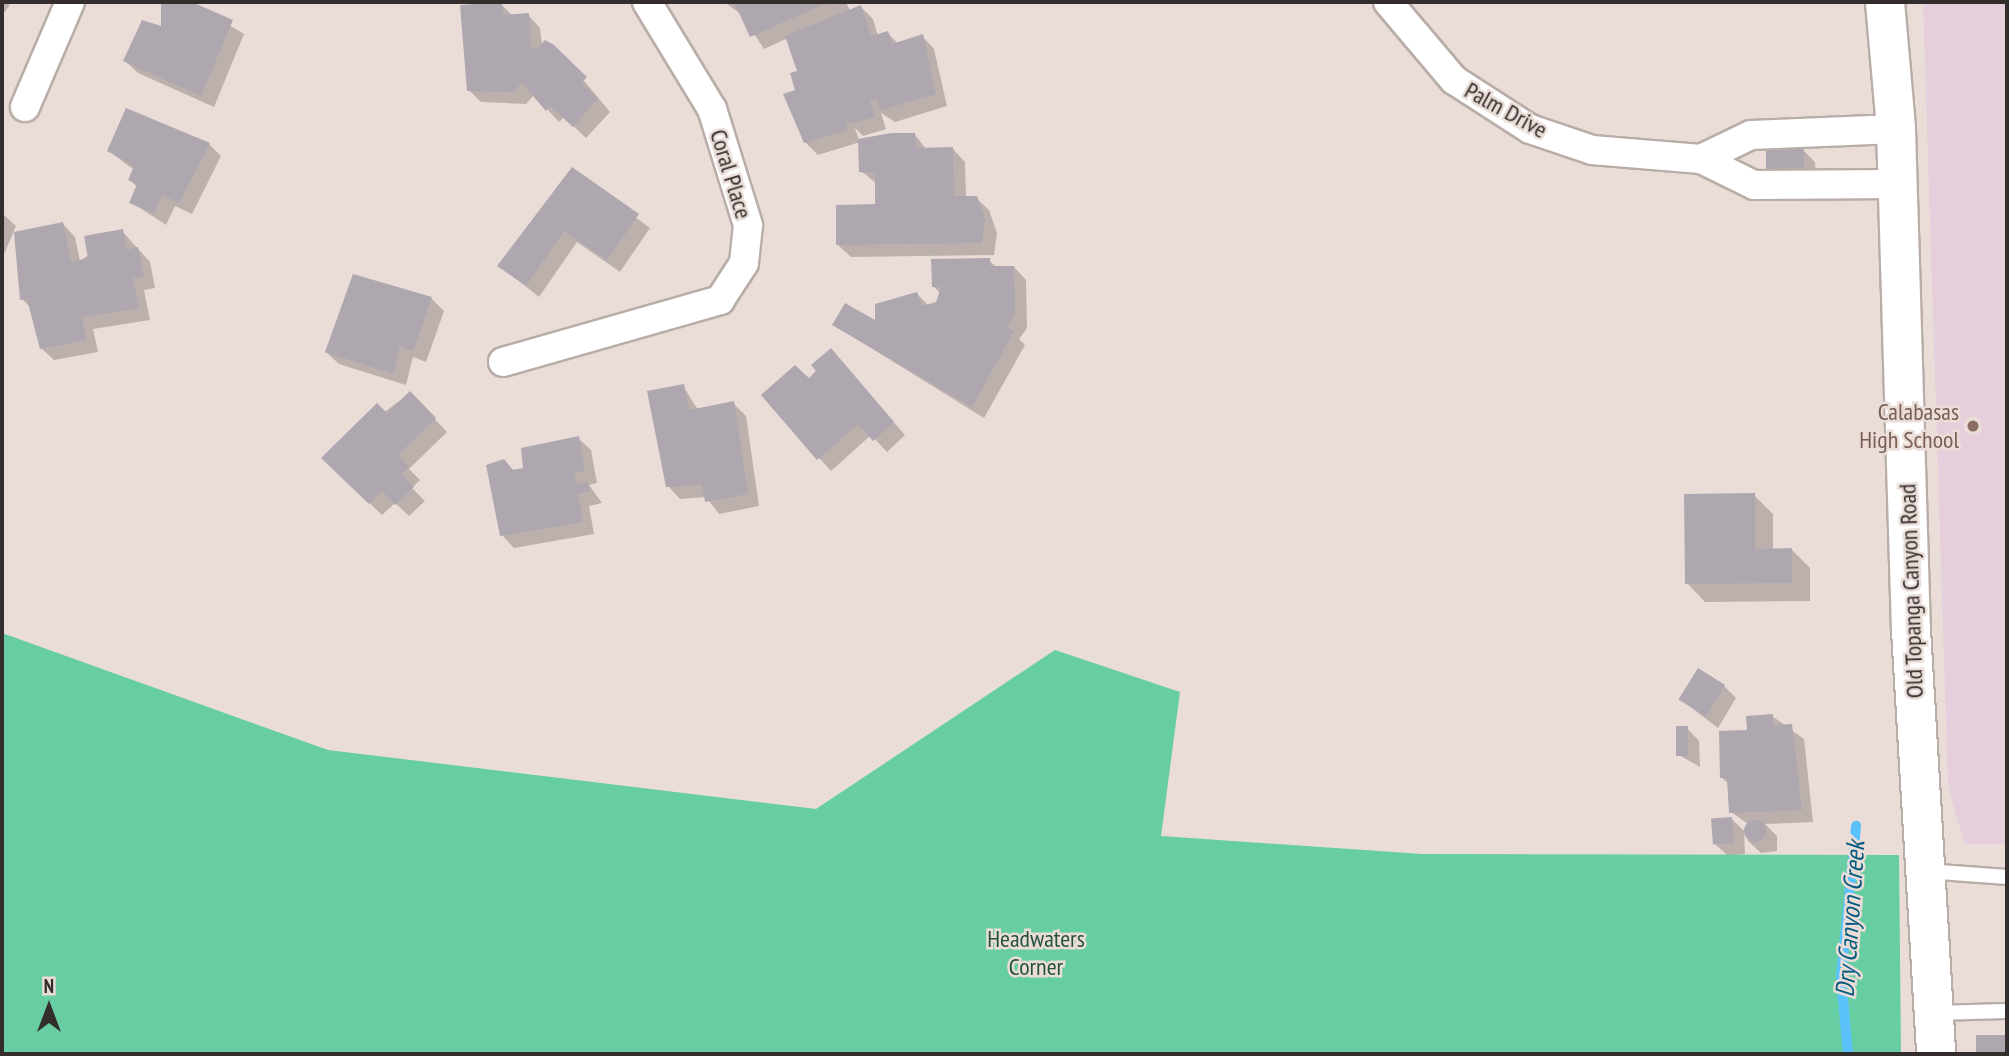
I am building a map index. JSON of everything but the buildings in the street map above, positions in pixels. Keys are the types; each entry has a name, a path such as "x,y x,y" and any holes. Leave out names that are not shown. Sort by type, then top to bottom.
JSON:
{"street":[{"path":"26,107 70,2"},
{"name":"Coral Place","path":"503,362 720,300 744,263 748,225 712,109 647,2"},
{"name":"Palm Drive","path":"1388,2 1454,80 1530,129 1592,150 1700,159 1754,186 1898,184"},
{"name":"Old Topanga Canyon Road","path":"1885,2 1896,129 1911,630 1936,1054"},
{"name":"Palm Drive","path":"1700,159 1751,135 1896,129"}],"lane":[{"path":"1926,871 2007,877"},
{"path":"1935,1013 2007,1011"}],"shaded area":[{"name":"Calabasas High School","path":"1923,2 2007,2 2007,844 1964,844 1948,785"}],"green space":[{"name":"Headwaters Corner","path":"2,633 328,750 816,809 1055,650 1180,692 1161,836 1422,854 1899,855 1901,1054 2,1054"}],"waterway":[{"name":"Dry Canyon Creek","path":"1848,1054 1841,977 1856,826"}],"place":[{"name":"Calabasas High School","path":"1973,426"}]}
